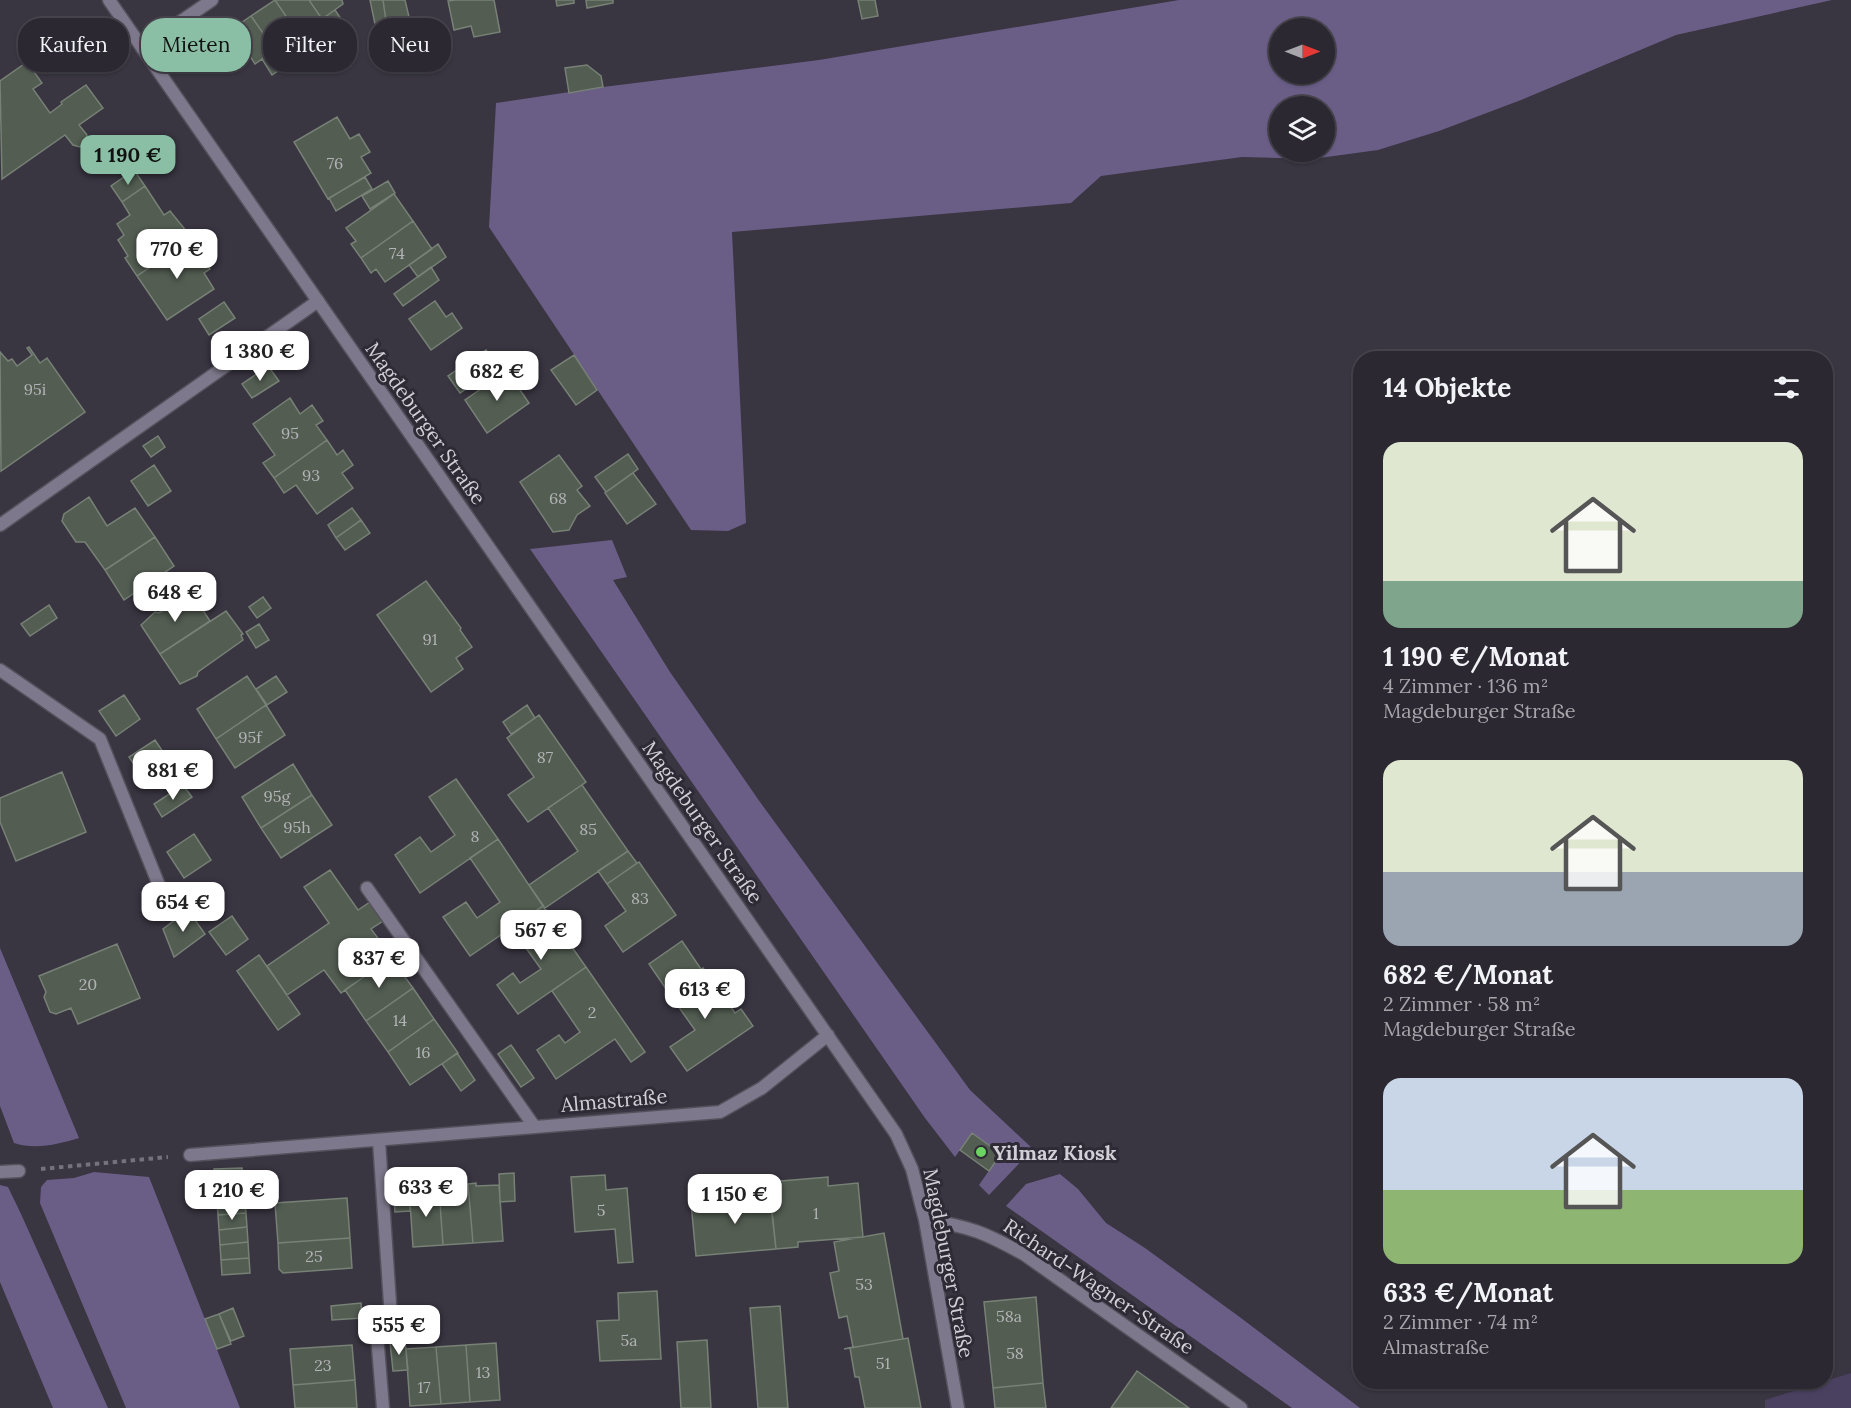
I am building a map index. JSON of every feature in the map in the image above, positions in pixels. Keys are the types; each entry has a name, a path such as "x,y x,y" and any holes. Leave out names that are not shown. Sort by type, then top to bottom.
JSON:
{"street":[{"name":"Magdeburger Straße","path":"109,0 141,47"},
{"path":"186,18 212,0"},
{"name":"Magdeburger Straße","path":"159,72 896,1134 912,1169 925,1220 958,1408"},
{"path":"0,525 318,301"},
{"path":"0,670 100,739 169,910"},
{"path":"367,888 534,1126"},
{"name":"Almastraße","path":"190,1155 720,1112 762,1088 828,1035"},
{"path":"379,1141 391,1318 377,1335 382,1408"},
{"path":"0,1172 19,1171"},
{"name":"Richard-Wagner-Straße","path":"925,1220 960,1225 988,1234 1025,1255 1241,1408"}],"path":[{"path":"19,1171 190,1155"}],"shaded area":[{"path":"1179,0 1832,0 1676,35 1521,100 1439,131 1378,150 1335,156 1335,96 1269,96 1269,158 1242,157 1101,176 1071,203 732,232 746,523 728,531 691,530 489,227 496,103 819,60"},
{"path":"612,540 627,577 613,580 670,672 760,802 970,1090 1033,1149 989,1195 979,1185 1001,1153 972,1133 955,1157 925,1118 530,549"},
{"path":"0,948 79,1138 39,1146 14,1143 0,1106"},
{"path":"94,1172 149,1177 240,1408 126,1408 40,1203 41,1187 47,1180 74,1178"},
{"path":"1060,1174 1078,1189 1106,1223 1145,1248 1360,1408 1292,1408 1006,1206 1026,1184"},
{"path":"0,1185 8,1187 108,1408 53,1408 0,1282"},
{"path":"1851,1373 1851,1408 1765,1408 1765,1400 1800,1389 1833,1389 1833,1379"}],"building":[{"path":"275,0 287,18 263,18 263,33 251,16"},
{"path":"275,0 309,0 321,18 287,18"},
{"path":"309,0 342,0 343,4 321,18"},
{"path":"370,0 383,0 386,18 374,18"},
{"path":"383,0 405,0 409,17 386,18"},
{"path":"494,0 500,32 474,37 471,26 454,30 448,1"},
{"path":"556,0 574,0 574,3 557,6"},
{"path":"586,0 613,0 613,3 587,8"},
{"path":"858,0 875,0 878,16 862,19"},
{"path":"335,10 340,18 323,18"},
{"path":"251,16 263,33 263,58 255,64 251,58 251,18 248,18"},
{"path":"587,65 601,76 603,87 569,93 565,68"},
{"path":"18,68 18,72 34,72 42,83 33,89 50,113 62,104 61,102 86,85 103,108 79,125 87,135 80,147 73,145 65,135 2,179 0,81"},
{"path":"337,117 350,139 359,134 370,152 361,157 371,173 328,199 294,142"},
{"path":"134,170 145,186 122,202 111,186"},
{"path":"365,177 372,189 336,211 329,198"},
{"path":"388,181 395,193 370,209 362,196"},
{"path":"145,186 164,215 170,211 188,233 190,240 137,276 125,258 128,256 118,240 124,235 117,224 130,215 122,202"},
{"path":"394,194 413,221 361,258 351,244 356,241 346,228"},
{"path":"413,221 432,249 385,282 376,269 371,273 361,258"},
{"path":"190,240 200,251 200,256 210,269 204,273 214,289 167,320 137,276"},
{"path":"438,244 446,257 418,277 409,265"},
{"path":"431,267 439,280 403,306 394,294"},
{"path":"435,301 446,317 452,313 462,328 431,350 409,319"},
{"path":"224,302 235,318 209,335 199,319"},
{"path":"29,347 40,363 47,358 85,412 1,471 0,352 8,361 12,359 17,366 32,355 27,348"},
{"path":"486,350 498,367 460,393 448,376"},
{"path":"574,355 597,390 576,405 551,370"},
{"path":"268,366 279,381 252,398 242,384"},
{"path":"507,371 529,403 487,433 465,400"},
{"path":"290,398 300,414 312,405 323,421 316,425 327,440 274,478 263,463 275,455 253,424"},
{"path":"158,436 165,447 151,457 143,446"},
{"path":"327,440 337,455 343,450 353,465 342,473 353,488 317,514 296,485 284,493 274,478"},
{"path":"628,454 638,469 606,492 595,477"},
{"path":"559,455 582,486 577,490 590,506 577,515 569,530 553,532 520,482"},
{"path":"154,465 171,491 148,506 131,481"},
{"path":"633,473 656,504 627,524 605,493"},
{"path":"89,497 107,526 135,508 155,537 105,570 85,542 76,542 62,521 64,514"},
{"path":"352,508 361,520 336,538 328,525"},
{"path":"361,520 370,533 345,550 336,538"},
{"path":"155,537 174,566 124,600 105,570"},
{"path":"426,581 461,628 460,630 472,647 456,658 463,669 431,692 377,615"},
{"path":"191,592 210,621 160,654 141,625 155,612 159,613"},
{"path":"263,597 271,608 257,618 249,607"},
{"path":"49,605 57,618 30,636 21,624"},
{"path":"226,611 243,634 241,635 243,640 198,672 197,676 180,684 160,654"},
{"path":"259,624 269,640 256,648 246,632"},
{"path":"247,676 266,705 216,739 197,709"},
{"path":"276,676 287,692 267,705 256,689"},
{"path":"124,695 140,719 116,736 99,711"},
{"path":"266,705 285,735 235,768 216,739"},
{"path":"527,705 535,718 511,734 503,722"},
{"path":"539,715 586,782 528,822 508,795 534,777 507,738"},
{"path":"155,740 173,767 147,784 129,757"},
{"path":"293,764 312,795 261,828 242,797"},
{"path":"62,772 86,832 16,861 0,822 0,798"},
{"path":"456,779 498,839 420,893 395,855 420,837 431,852 455,835 429,797"},
{"path":"183,785 192,797 162,817 154,804"},
{"path":"582,785 628,851 545,908 529,885 578,851 548,808"},
{"path":"312,795 332,825 281,858 261,828"},
{"path":"194,834 211,860 184,878 167,852"},
{"path":"498,839 543,906 470,956 443,917 466,902 477,918 500,902 470,858"},
{"path":"628,851 637,863 607,884 598,871"},
{"path":"639,862 676,915 623,952 605,926 626,911 607,884"},
{"path":"330,870 358,910 370,902 383,921 371,929 392,957 341,993 324,970 287,995 267,966 329,923 304,887"},
{"path":"543,906 586,967 518,1014 497,985 513,973 520,983 541,969 511,927"},
{"path":"188,910 205,934 174,957 163,929"},
{"path":"232,916 248,939 226,955 209,932"},
{"path":"682,941 701,969 668,992 649,964"},
{"path":"117,944 140,998 78,1024 71,1008 56,1014 50,1012 44,997 46,992 39,976"},
{"path":"259,955 300,1014 278,1030 237,971"},
{"path":"391,958 413,988 366,1021 345,990"},
{"path":"586,967 645,1052 631,1062 615,1039 556,1079 537,1050 559,1035 565,1043 580,1032 552,991"},
{"path":"703,968 735,1013 741,1009 753,1026 687,1071 670,1047 695,1030 668,992"},
{"path":"413,988 434,1019 388,1052 366,1021"},
{"path":"434,1019 458,1053 410,1085 388,1052"},
{"path":"511,1045 534,1078 521,1087 498,1054"},
{"path":"457,1053 475,1080 461,1091 442,1064"},
{"name":"Yilmaz Kiosk","path":"972,1133 1001,1154 989,1171 960,1150"},
{"path":"242,1168 243,1183 216,1185 214,1169"},
{"path":"514,1173 515,1201 500,1202 499,1174"},
{"path":"605,1175 606,1190 627,1188 633,1262 618,1263 615,1229 575,1232 571,1177"},
{"path":"828,1177 828,1186 858,1183 863,1237 798,1242 798,1247 776,1249 769,1182"},
{"path":"408,1181 410,1211 395,1212 393,1182"},
{"path":"243,1183 245,1198 217,1200 216,1185"},
{"path":"476,1183 476,1186 499,1185 503,1241 473,1243 468,1184"},
{"path":"461,1184 468,1184 473,1243 443,1245 439,1189 461,1187"},
{"path":"417,1187 418,1191 439,1189 443,1245 413,1247 409,1188"},
{"path":"769,1188 776,1249 696,1256 691,1203 693,1207 712,1205 711,1197 728,1195 729,1200 748,1198 747,1190"},
{"path":"245,1198 246,1213 218,1215 217,1200"},
{"path":"347,1198 350,1238 278,1243 275,1203"},
{"path":"246,1213 247,1227 219,1230 218,1215"},
{"path":"247,1227 248,1242 220,1245 219,1230"},
{"path":"884,1233 903,1339 844,1349 853,1347 847,1316 839,1318 830,1273 839,1271 834,1242"},
{"path":"350,1238 352,1268 283,1273 279,1269 278,1243"},
{"path":"248,1242 249,1258 221,1260 220,1245"},
{"path":"249,1258 250,1273 222,1275 221,1260"},
{"path":"657,1291 661,1359 600,1361 597,1321 619,1320 618,1293"},
{"path":"1036,1297 1043,1383 993,1388 984,1302"},
{"path":"361,1303 362,1318 332,1320 331,1306"},
{"path":"780,1306 788,1408 758,1408 750,1308"},
{"path":"233,1308 244,1336 231,1341 219,1314"},
{"path":"219,1314 231,1344 217,1349 205,1319"},
{"path":"908,1338 921,1408 865,1408 859,1377 855,1377 850,1348"},
{"path":"707,1340 711,1408 681,1408 677,1342"},
{"path":"405,1341 408,1370 393,1371 390,1342"},
{"path":"496,1343 500,1400 470,1402 466,1345"},
{"path":"352,1345 355,1380 293,1385 290,1349"},
{"path":"466,1345 470,1402 441,1404 436,1347"},
{"path":"436,1347 441,1404 410,1406 406,1349"},
{"path":"1137,1371 1189,1408 1111,1408"},
{"path":"355,1380 357,1408 295,1408 293,1385"},
{"path":"1043,1383 1046,1408 995,1408 993,1388"}],"place":[{"name":"Yilmaz Kiosk","path":"981,1152"}]}
